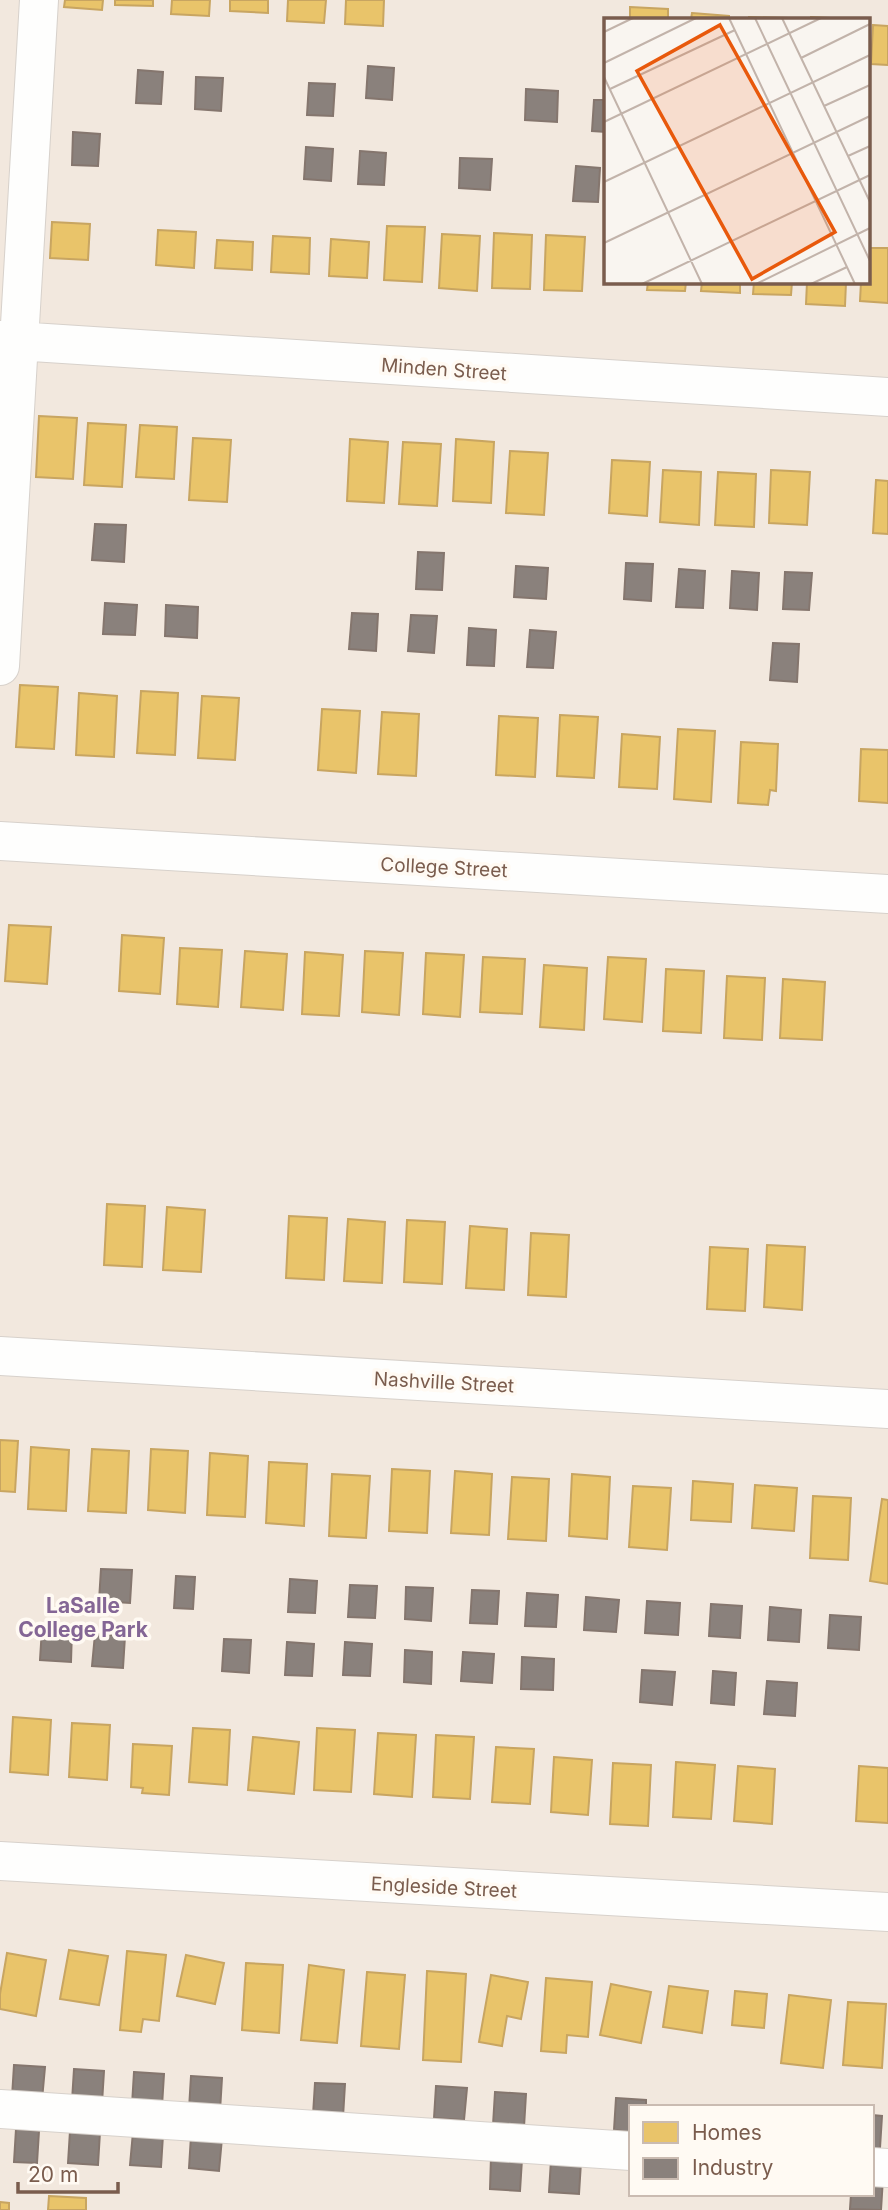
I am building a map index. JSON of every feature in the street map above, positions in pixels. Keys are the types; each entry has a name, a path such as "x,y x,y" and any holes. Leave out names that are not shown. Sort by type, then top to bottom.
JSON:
{"street":[{"path":"0,666 10,341 39,0"},
{"name":"Minden Street","path":"10,341 888,397"},
{"name":"College Street","path":"0,841 888,894"},
{"name":"Nashville Street","path":"0,1356 888,1409"},
{"name":"Engleside Street","path":"0,1861 888,1912"},
{"path":"0,2109 629,2151"}],"shaded area":[{"path":"0,0 888,0 888,2210 0,2210"}],"building: Homes":[{"path":"65,0 103,0 102,10 64,7"},
{"path":"115,0 153,0 153,6 115,5"},
{"path":"172,0 210,0 209,16 171,14"},
{"path":"230,0 268,0 268,13 230,11"},
{"path":"288,0 326,0 324,23 287,21"},
{"path":"346,0 384,0 383,26 345,24"},
{"path":"630,7 668,9 668,18 630,18"},
{"path":"692,13 729,16 729,18 691,18"},
{"path":"873,25 888,26 888,65 871,64"},
{"path":"52,222 90,224 88,260 50,258"},
{"path":"387,226 425,227 422,282 384,280"},
{"path":"158,230 196,232 194,268 156,265"},
{"path":"494,233 532,235 530,289 492,288"},
{"path":"442,234 480,236 477,291 439,288"},
{"path":"546,235 585,237 582,291 544,290"},
{"path":"273,236 310,238 309,274 271,272"},
{"path":"331,239 369,242 367,278 329,276"},
{"path":"217,240 253,242 252,270 215,268"},
{"path":"870,248 888,248 888,303 860,301 861,284 870,284"},
{"path":"648,284 686,284 685,291 647,290"},
{"path":"702,284 740,284 740,293 701,291"},
{"path":"754,284 792,284 791,295 753,294"},
{"path":"807,284 846,284 845,306 806,304"},
{"path":"39,416 77,418 73,479 36,477"},
{"path":"88,423 126,425 122,487 84,485"},
{"path":"140,425 177,427 174,479 136,477"},
{"path":"193,438 231,440 227,502 189,500"},
{"path":"350,439 388,442 384,503 347,501"},
{"path":"456,439 494,442 491,503 453,501"},
{"path":"403,442 441,444 437,506 399,504"},
{"path":"510,451 548,453 544,515 506,513"},
{"path":"612,460 650,462 647,516 609,513"},
{"path":"663,470 701,472 699,525 660,522"},
{"path":"771,470 810,472 807,525 769,523"},
{"path":"718,472 756,474 754,527 715,525"},
{"path":"876,480 888,481 888,534 873,533"},
{"path":"20,685 58,687 54,749 16,747"},
{"path":"141,691 178,693 175,755 137,753"},
{"path":"79,693 117,696 114,757 76,755"},
{"path":"202,696 239,698 235,760 198,758"},
{"path":"322,709 360,711 356,773 318,770"},
{"path":"382,712 419,714 416,776 378,774"},
{"path":"560,715 598,717 594,778 557,776"},
{"path":"499,716 538,718 535,777 496,775"},
{"path":"678,729 715,731 711,802 674,799"},
{"path":"622,734 660,737 657,789 619,787"},
{"path":"741,742 778,744 776,791 770,790 768,805 738,803"},
{"path":"861,749 888,750 888,803 859,801"},
{"path":"9,925 51,927 47,984 5,981"},
{"path":"122,935 164,938 160,994 119,991"},
{"path":"180,948 222,950 218,1007 177,1004"},
{"path":"245,951 287,954 283,1010 241,1007"},
{"path":"365,951 403,953 399,1015 362,1012"},
{"path":"305,952 343,955 339,1016 302,1014"},
{"path":"426,953 464,955 460,1017 423,1014"},
{"path":"483,957 525,959 522,1014 480,1012"},
{"path":"608,957 646,959 642,1022 604,1019"},
{"path":"544,965 587,968 584,1030 540,1027"},
{"path":"666,969 704,971 701,1033 663,1031"},
{"path":"727,976 765,978 762,1040 724,1038"},
{"path":"783,979 825,982 822,1040 780,1038"},
{"path":"107,1204 145,1206 142,1267 104,1265"},
{"path":"167,1207 205,1210 201,1272 163,1270"},
{"path":"289,1216 327,1218 324,1280 286,1278"},
{"path":"348,1219 385,1222 382,1283 344,1281"},
{"path":"407,1220 445,1222 442,1284 404,1282"},
{"path":"470,1226 507,1229 504,1290 466,1288"},
{"path":"531,1233 569,1235 566,1297 528,1295"},
{"path":"767,1245 805,1247 802,1310 764,1307"},
{"path":"710,1247 748,1249 745,1311 707,1309"},
{"path":"0,1440 18,1441 15,1492 0,1491"},
{"path":"31,1447 69,1450 66,1511 28,1509"},
{"path":"92,1449 129,1451 126,1513 88,1511"},
{"path":"151,1449 188,1451 185,1513 148,1510"},
{"path":"210,1453 248,1456 245,1517 207,1515"},
{"path":"269,1462 307,1464 304,1526 266,1523"},
{"path":"392,1469 430,1471 427,1533 389,1531"},
{"path":"455,1471 492,1474 489,1535 451,1533"},
{"path":"332,1474 370,1476 366,1538 329,1536"},
{"path":"572,1474 610,1477 607,1539 569,1536"},
{"path":"512,1477 549,1479 546,1541 508,1539"},
{"path":"693,1481 733,1484 731,1522 691,1520"},
{"path":"755,1485 797,1488 794,1531 752,1528"},
{"path":"633,1486 671,1488 667,1550 629,1547"},
{"path":"813,1496 851,1498 848,1560 810,1558"},
{"path":"882,1499 888,1500 888,1584 870,1581"},
{"path":"13,1717 51,1720 48,1775 10,1772"},
{"path":"72,1723 110,1725 107,1780 69,1777"},
{"path":"193,1728 230,1730 227,1785 189,1782"},
{"path":"317,1728 355,1730 351,1792 314,1790"},
{"path":"378,1733 416,1735 412,1797 374,1794"},
{"path":"436,1735 474,1737 470,1799 433,1797"},
{"path":"253,1737 299,1742 294,1794 248,1790"},
{"path":"133,1744 172,1746 169,1795 142,1793 143,1788 131,1787"},
{"path":"496,1747 534,1749 530,1804 492,1802"},
{"path":"554,1757 592,1760 588,1815 551,1812"},
{"path":"676,1762 715,1765 711,1819 673,1817"},
{"path":"613,1763 651,1765 648,1826 610,1824"},
{"path":"738,1766 775,1769 772,1824 734,1821"},
{"path":"859,1766 888,1768 888,1823 856,1821"},
{"path":"69,1950 108,1956 99,2005 60,1999"},
{"path":"127,1951 166,1955 159,2021 143,2019 141,2032 120,2030"},
{"path":"7,1953 46,1960 36,2016 0,2009"},
{"path":"186,1955 224,1963 215,2004 177,1996"},
{"path":"246,1963 283,1965 279,2033 242,2030"},
{"path":"309,1965 344,1970 337,2043 301,2040"},
{"path":"427,1971 466,1974 461,2062 423,2060"},
{"path":"367,1972 405,1975 399,2049 361,2046"},
{"path":"491,1975 528,1982 521,2019 507,2016 502,2046 479,2042"},
{"path":"546,1978 592,1982 588,2037 567,2035 566,2053 541,2051"},
{"path":"611,1984 651,1992 641,2043 600,2035"},
{"path":"669,1986 708,1991 702,2033 663,2027"},
{"path":"735,1991 767,1994 764,2028 732,2025"},
{"path":"789,1995 831,2000 823,2068 781,2063"},
{"path":"848,2002 886,2004 882,2068 843,2065"},
{"path":"49,2196 86,2198 86,2210 48,2210"},
{"path":"0,2202 9,2203 9,2210 0,2210"}],"building: Industry":[{"path":"368,66 394,68 392,100 366,98"},
{"path":"138,70 163,72 161,104 136,103"},
{"path":"196,77 223,78 221,111 195,109"},
{"path":"309,83 335,84 333,116 307,115"},
{"path":"526,89 558,91 557,122 525,120"},
{"path":"594,100 604,100 604,132 592,131"},
{"path":"73,132 100,134 98,166 72,165"},
{"path":"306,147 333,149 331,181 304,179"},
{"path":"360,151 386,153 384,185 358,184"},
{"path":"460,158 492,159 490,190 459,188"},
{"path":"576,166 600,168 598,202 573,201"},
{"path":"95,524 126,525 124,562 92,560"},
{"path":"418,552 444,553 442,590 416,589"},
{"path":"626,563 653,564 651,601 624,599"},
{"path":"516,566 548,568 546,599 514,597"},
{"path":"679,569 705,571 703,608 676,607"},
{"path":"732,571 759,573 757,610 730,608"},
{"path":"785,572 812,573 809,610 783,609"},
{"path":"105,603 137,605 135,635 103,634"},
{"path":"166,605 198,607 197,638 165,636"},
{"path":"352,613 378,614 376,651 349,649"},
{"path":"411,615 437,616 434,653 408,651"},
{"path":"469,628 496,630 494,666 467,665"},
{"path":"530,630 556,632 553,668 527,667"},
{"path":"773,643 799,644 797,682 770,680"},
{"path":"101,1569 132,1570 130,1603 99,1601"},
{"path":"176,1576 195,1577 193,1609 174,1608"},
{"path":"290,1579 317,1581 315,1613 288,1612"},
{"path":"350,1585 377,1586 375,1618 348,1617"},
{"path":"406,1587 433,1588 431,1621 405,1619"},
{"path":"472,1590 499,1591 497,1624 470,1623"},
{"path":"527,1593 558,1595 556,1627 525,1626"},
{"path":"586,1597 619,1600 616,1632 584,1630"},
{"path":"647,1601 680,1603 678,1635 645,1633"},
{"path":"711,1604 742,1606 740,1638 709,1636"},
{"path":"770,1607 801,1610 799,1642 768,1640"},
{"path":"830,1615 861,1617 859,1650 828,1648"},
{"path":"42,1628 72,1629 71,1662 40,1660"},
{"path":"95,1634 125,1636 123,1668 92,1666"},
{"path":"224,1639 251,1640 249,1673 222,1671"},
{"path":"287,1642 314,1644 312,1676 285,1675"},
{"path":"345,1642 372,1644 370,1676 343,1675"},
{"path":"405,1650 432,1652 431,1684 404,1682"},
{"path":"463,1652 494,1654 492,1683 461,1681"},
{"path":"522,1657 554,1659 553,1690 521,1689"},
{"path":"642,1670 675,1672 672,1705 640,1702"},
{"path":"713,1671 736,1673 734,1705 711,1703"},
{"path":"767,1681 797,1683 795,1716 764,1714"},
{"path":"14,2065 45,2067 42,2100 12,2097"},
{"path":"74,2069 104,2071 102,2103 72,2101"},
{"path":"134,2072 164,2074 162,2106 132,2105"},
{"path":"191,2076 222,2078 220,2111 189,2109"},
{"path":"315,2083 345,2084 343,2117 313,2115"},
{"path":"436,2086 467,2088 464,2120 434,2118"},
{"path":"495,2092 526,2094 524,2127 493,2125"},
{"path":"616,2098 646,2100 646,2105 629,2105 629,2132 614,2130"},
{"path":"874,2115 882,2116 880,2148 874,2148"},
{"path":"16,2129 39,2131 37,2163 14,2162"},
{"path":"70,2131 100,2132 98,2165 68,2163"},
{"path":"133,2132 163,2135 161,2167 130,2165"},
{"path":"191,2136 222,2138 219,2171 189,2168"},
{"path":"491,2157 522,2159 520,2191 490,2189"},
{"path":"551,2160 581,2162 579,2194 549,2192"},
{"path":"874,2177 883,2178 881,2210 850,2209 851,2196 874,2196"}],"district":[{"name":"LaSalle College Park","path":"83,1618"}]}
